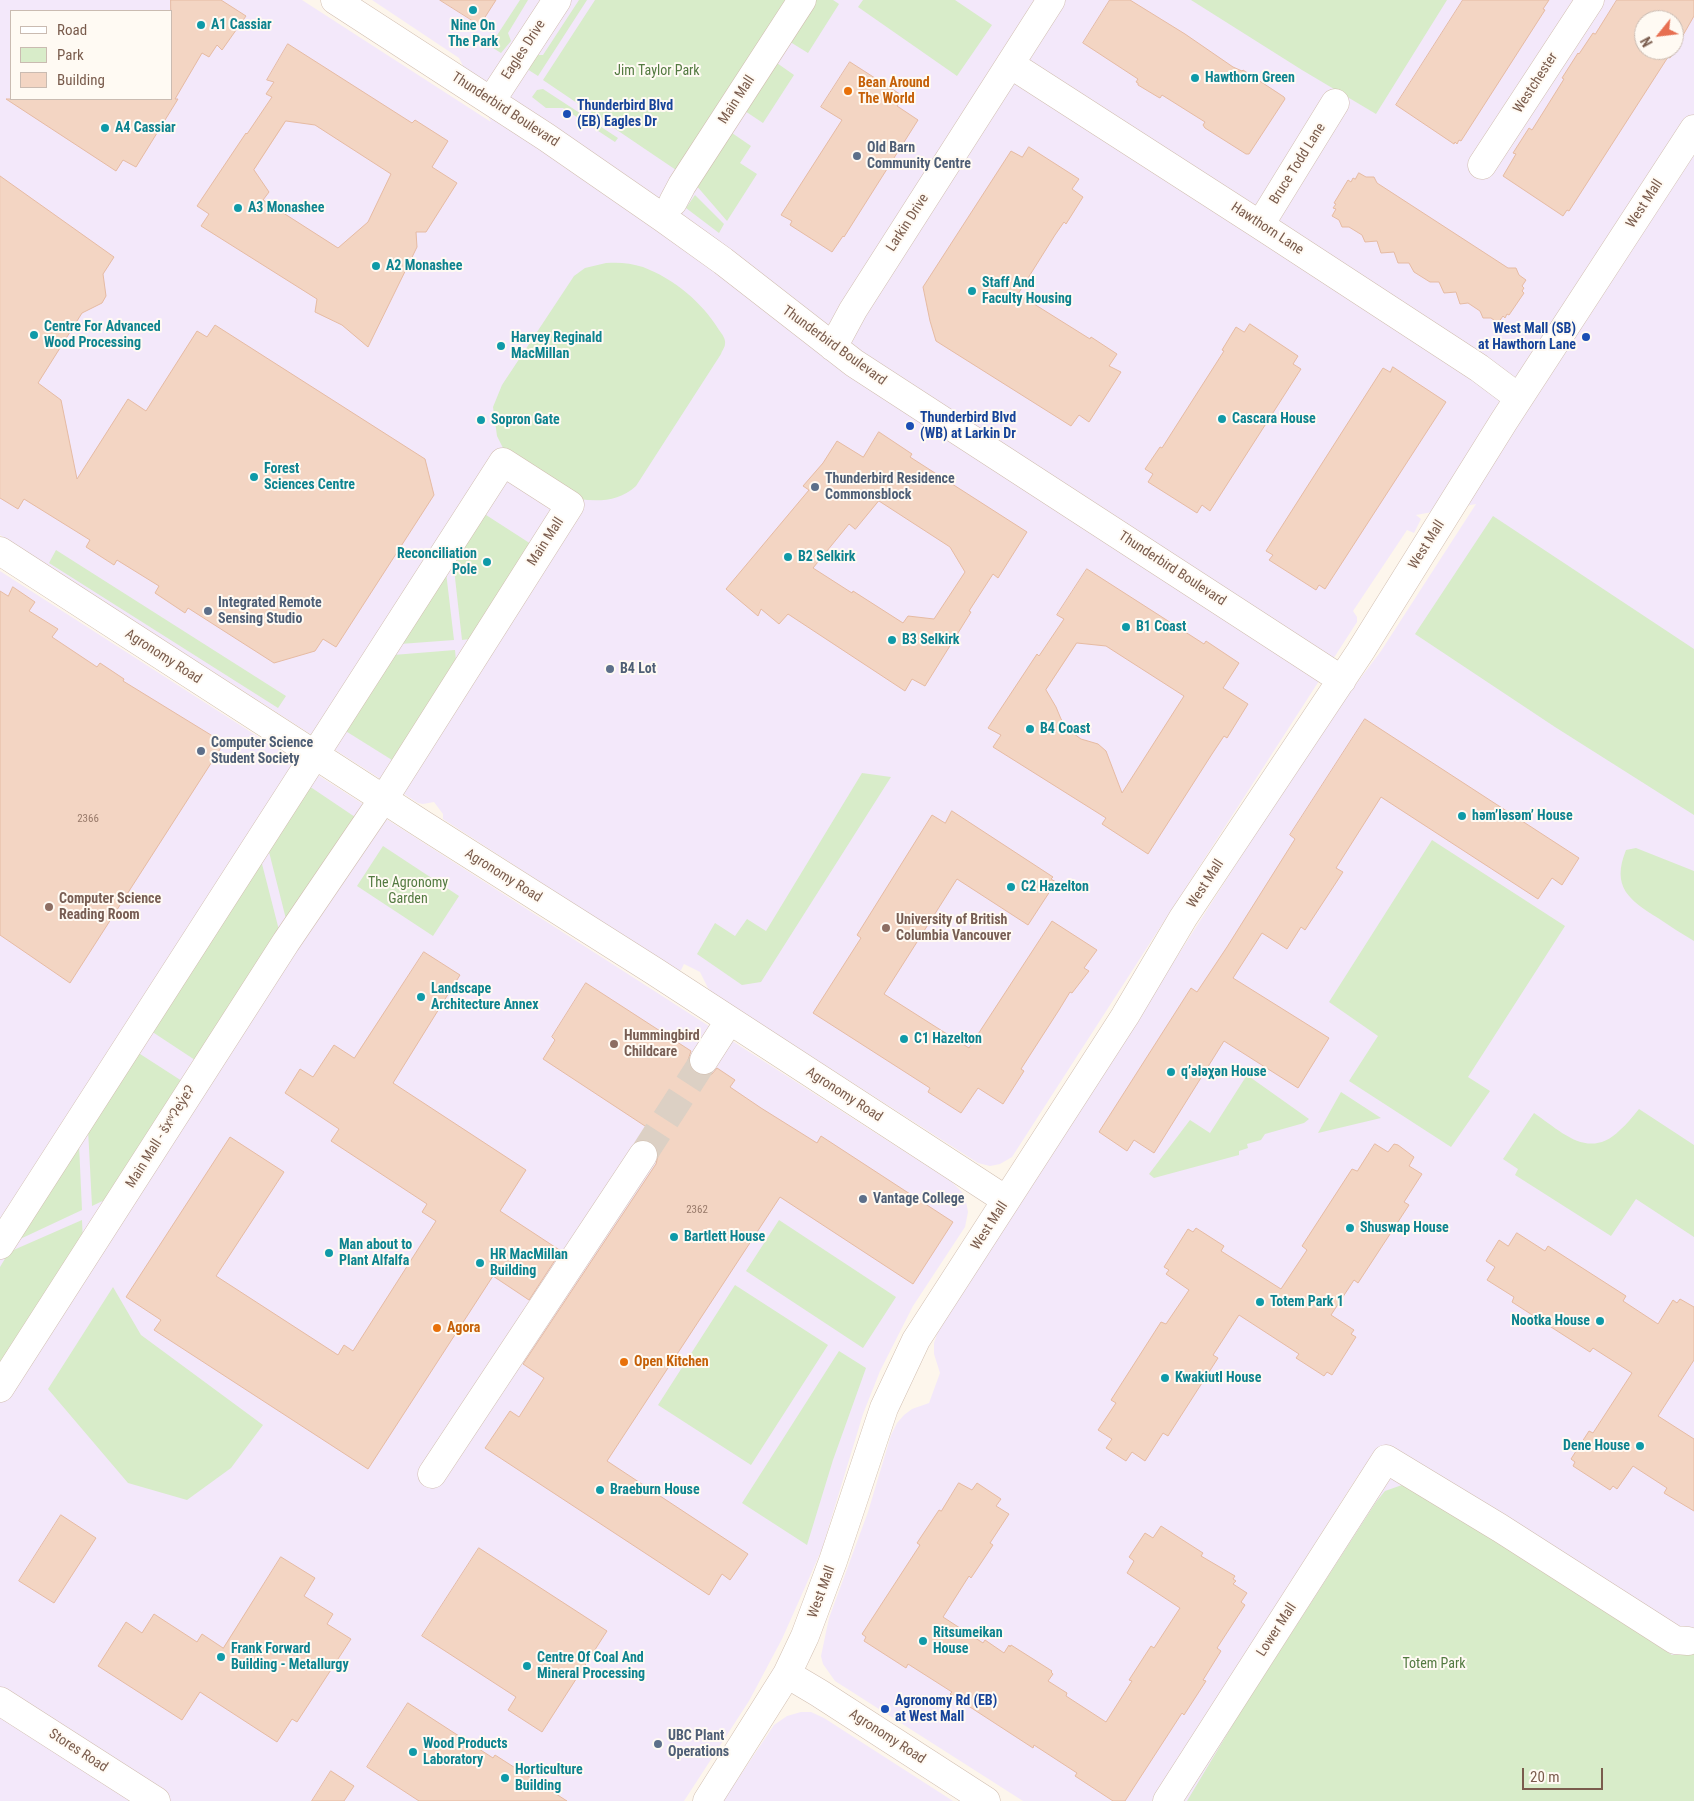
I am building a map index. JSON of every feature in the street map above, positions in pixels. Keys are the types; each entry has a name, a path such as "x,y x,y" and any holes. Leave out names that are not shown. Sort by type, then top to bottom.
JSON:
{"street":[{"name":"Thunderbird Boulevard","path":"335,0 546,137 663,218 723,261 832,347 1342,680"},
{"name":"Eagles Drive","path":"491,101 557,0"},
{"name":"Main Mall","path":"673,202 682,185 802,0"},
{"name":"Larkin Drive","path":"832,347 853,310 1051,0"},
{"name":"Westchester","path":"1482,165 1590,0"},
{"name":"Hawthorn Lane","path":"1010,64 1260,224 1478,368 1520,398"},
{"name":"Bruce Todd Lane","path":"1260,224 1336,103"},
{"name":"West Mall","path":"706,1801 787,1674 806,1636 884,1408 916,1340 1120,1024 1183,918 1342,680 1520,398 1694,129"},
{"name":"Main Mall","path":"315,754 503,462 570,505 383,798 322,887"},
{"name":"Agronomy Road","path":"0,551 1006,1200"},
{"path":"0,1246 315,754"},
{"name":"Main Mall - šxʷʔey̓eʔ","path":"0,1388 322,887"},
{"path":"704,1060 729,1021"},
{"path":"432,1474 643,1155"},
{"name":"Lower Mall","path":"1167,1801 1386,1459 1500,1528 1675,1640 1688,1641"},
{"name":"Agronomy Road","path":"787,1674 820,1693 986,1801"},
{"name":"Stores Road","path":"0,1702 156,1801"}],"shaded area":[{"name":"University of British Columbia Vancouver","path":"0,0 302,0 491,122 459,58 372,0 1694,0 1694,1801 1183,1801 1382,1487 1359,1474 1152,1801 1023,1801 835,1681 823,1664 821,1656 829,1618 868,1512 891,1435 897,1423 904,1415 912,1409 929,1403 940,1373 934,1354 934,1343 938,1331 1325,725 1381,651 1476,504 1416,515 1421,519 1414,533 1407,530 1353,611 1357,617 1357,622 1012,1157 1000,1164 990,1166 978,1163 714,994 708,988 700,972 684,964 681,970 678,971 443,819 443,814 434,802 418,803 0,535"},
{"path":"0,571 952,1182 962,1192 968,1212 965,1227 913,1306 880,1371 863,1414 822,1549 782,1639 749,1701 684,1801 0,1801"},
{"path":"801,1712 811,1712 824,1718 953,1801 723,1801 774,1725 787,1716"}],"green space":[{"path":"520,0 528,0 508,33 511,41 501,53 490,46"},
{"path":"579,0 587,0 538,76 527,69 535,55 543,55"},
{"name":"Jim Taylor Park","path":"595,0 787,0 676,170 543,80"},
{"path":"813,0 833,0 839,4 808,53 787,40"},
{"path":"863,0 955,0 992,25 957,76 858,7"},
{"path":"1191,0 1447,0 1376,114"},
{"path":"774,61 794,75 763,123 742,109"},
{"path":"543,89 618,138 615,142 563,108 546,108 532,97 537,90"},
{"path":"732,133 751,146 740,163 757,174 727,221 695,184"},
{"path":"695,195 724,224 719,233 686,208"},
{"path":"606,263 625,263 643,267 666,278 686,292 704,310 725,340 725,346 636,486 623,495 609,499 587,500 579,499 508,458 497,436 493,407 502,385 574,276 585,268"},
{"path":"483,513 531,544 470,639 462,640 453,560"},
{"path":"1493,516 1694,649 1694,815 1555,727 1415,634"},
{"path":"56,550 286,696 278,708 49,563"},
{"path":"446,572 454,640 400,644"},
{"path":"455,650 456,661 392,760 344,730 393,655"},
{"path":"862,773 891,777 761,982 742,985 697,954 715,923 735,936 747,919 766,931"},
{"path":"309,786 355,817 287,923 268,848"},
{"path":"1432,840 1565,926 1468,1077 1490,1091 1451,1147 1349,1081 1378,1036 1329,1002"},
{"name":"The Agronomy Garden","path":"383,846 459,896 433,936 357,886"},
{"path":"1636,848 1694,871 1694,941 1639,905 1625,891 1621,874 1622,863 1626,850"},
{"path":"261,860 280,934 198,1062 151,1031"},
{"path":"137,1052 185,1083 111,1197 92,1206 88,1129"},
{"path":"1247,1075 1309,1119 1304,1123 1265,1134 1261,1140 1247,1144 1248,1148 1239,1151 1239,1155 1154,1178 1149,1174 1190,1120 1210,1133"},
{"path":"1341,1092 1381,1118 1318,1133"},
{"path":"1639,1109 1694,1145 1694,1237 1636,1199 1611,1236 1515,1175 1518,1169 1503,1159 1534,1113 1565,1135 1587,1143 1597,1143 1609,1139 1628,1123"},
{"path":"79,1144 82,1210 18,1240"},
{"path":"82,1220 83,1242 0,1371 0,1267 9,1252"},
{"path":"779,1220 896,1297 863,1348 746,1271"},
{"path":"735,1285 828,1345 751,1465 658,1405"},
{"path":"113,1287 141,1335 263,1425 231,1468 187,1500 128,1483 48,1389"},
{"path":"839,1351 866,1368 833,1460 807,1545 742,1503"},
{"name":"Totem Park","path":"1402,1485 1415,1488 1672,1655 1694,1654 1694,1801 1187,1801 1238,1716 1376,1502 1385,1491"}],"building":[{"name":"A4 Cassiar","path":"171,0 221,0 246,16 222,50 217,45 209,57 202,53 175,99 178,99 136,167 123,160 116,171 6,99 172,100"},
{"name":"Nine On The Park","path":"440,0 496,0 480,25"},
{"name":"Hawthorn Green","path":"1110,0 1130,0 1233,67 1243,70 1284,97 1285,99 1249,154 1246,154 1205,128 1203,125 1205,122 1162,95 1160,98 1138,85 1136,82 1138,79 1083,43"},
{"path":"1463,0 1549,0 1543,9 1545,10 1461,141 1459,140 1457,144 1455,142 1454,144 1396,105"},
{"path":"1617,0 1694,0 1694,16 1684,34 1684,10 1634,10 1634,60 1666,60 1569,211 1567,210 1563,216 1503,176 1516,154 1513,153 1529,128 1532,130 1564,79 1562,78 1593,33 1595,34"},
{"path":"288,44 412,123 415,120 448,141 432,167 457,183 426,232 416,232 417,247 368,347 342,325 315,312 317,299 201,226 209,214 197,206 272,97 266,94 274,82 267,80","holes":["286,121 315,125 391,174 368,222 338,248 263,200 269,192 254,170"]},
{"name":"Old Barn Community Centre","path":"850,62 903,96 897,106 918,120 844,237 832,252 790,225 792,221 781,215 842,120 821,107"},
{"name":"Staff And Faculty Housing","path":"1029,147 1079,179 1072,189 1083,197 1066,224 1064,222 1055,235 1018,294 1117,354 1109,366 1121,372 1089,422 1079,415 1071,426 936,341 923,287 1011,151 1022,157"},
{"path":"1359,173 1366,177 1374,177 1377,183 1508,268 1516,268 1519,275 1526,280 1522,286 1524,293 1509,315 1507,314 1505,318 1503,316 1498,323 1491,318 1483,318 1480,311 1468,303 1460,304 1456,292 1444,293 1439,282 1430,282 1414,272 1409,263 1398,263 1394,252 1381,253 1377,241 1365,242 1362,235 1349,227 1342,227 1339,220 1332,216 1336,209 1333,208 1336,204 1334,203 1348,180 1351,182"},
{"name":"Forest Sciences Centre","path":"0,176 114,257 103,274 106,296 102,303 82,313 38,383 61,400 77,479 128,399 146,411 197,331 207,337 215,325 425,459 434,495 336,647 323,639 315,651 274,663 188,608 185,613 155,593 159,586 117,560 114,565 86,547 90,540 24,499 18,509 0,498"},
{"name":"Cascara House","path":"1250,324 1298,356 1293,364 1301,369 1210,511 1202,505 1197,513 1148,482 1153,474 1145,469 1160,447 1162,448 1224,351 1222,350 1236,327 1244,332"},
{"path":"1393,367 1446,402 1325,589 1319,585 1316,590 1269,560 1273,555 1266,551 1383,368 1390,372"},
{"path":"879,432 912,454 910,457 1027,532 998,578 993,574 925,686 912,679 905,691 788,614 779,624 761,609 758,616 726,589 809,490 803,486 823,463 837,441 863,457","holes":["879,501 950,547 965,572 934,619 908,616 903,623 813,568 849,524 855,529"]},
{"path":"1087,569 1204,644 1206,641 1239,663 1223,688 1248,704 1227,738 1224,736 1148,854 1102,824 1106,818 993,747 1001,735 988,728 1037,654 1039,656 1064,619 1057,615","holes":["1077,643 1106,646 1184,696 1122,793 1106,751 1098,744 1081,739 1070,731 1061,719 1046,690"]},
{"path":"13,587 35,602 29,611 58,629 52,637 97,667 100,663 124,679 123,681 224,743 70,983 0,935 0,591 8,596"},
{"path":"1365,719 1579,858 1562,885 1552,878 1538,899 1381,797 1336,868 1343,872 1305,930 1301,927 1287,949 1262,933 1233,978 1329,1038 1298,1088 1224,1041 1154,1153 1134,1140 1127,1151 1099,1132 1191,988 1197,992 1227,947 1295,839 1290,835"},
{"path":"952,811 1053,877 1051,879 1056,882 1028,925 957,879 884,994 969,1048 1052,921 1097,950 1084,968 1089,971 1072,993 1070,992 1021,1069 1024,1071 1003,1104 978,1088 961,1113 928,1092 930,1088 813,1013 861,938 857,935 932,815 945,823"},
{"name":"HR MacMillan Building","path":"424,952 460,975 393,1083 526,1170 500,1211 561,1251 529,1300 493,1276 368,1469 154,1330 161,1320 126,1297 230,1137 284,1172 216,1276 338,1355 344,1345 353,1351 436,1221 422,1212 427,1204 331,1141 339,1129 285,1093 300,1069 313,1077 334,1045 354,1058"},
{"path":"586,983 691,1051 688,1060 690,1067 695,1073 704,1076 712,1074 717,1068 735,1080 730,1087 761,1108 817,1143 821,1136 953,1222 913,1284 780,1197 607,1461 748,1554 730,1580 722,1574 709,1595 485,1448 510,1411 519,1417 544,1378 523,1364 656,1164 658,1156 657,1148 652,1142 640,1140 648,1128 543,1059 555,1040 552,1037"},
{"path":"1375,1144 1388,1152 1394,1144 1398,1145 1414,1157 1409,1166 1422,1174 1404,1202 1409,1205 1358,1283 1354,1280 1331,1315 1354,1330 1351,1334 1356,1337 1332,1375 1327,1372 1324,1376 1296,1358 1299,1354 1239,1315 1213,1355 1218,1358 1168,1436 1163,1433 1145,1461 1132,1452 1126,1461 1106,1448 1112,1439 1098,1430 1116,1403 1111,1400 1161,1322 1166,1324 1189,1290 1166,1274 1169,1270 1164,1267 1188,1229 1193,1232 1196,1228 1224,1246 1221,1251 1281,1289 1307,1250 1302,1246 1352,1169 1357,1171"},
{"name":"Nootka House","path":"1517,1233 1545,1251 1548,1246 1626,1296 1623,1301 1658,1324 1673,1300 1677,1303 1680,1299 1694,1307 1694,1360 1658,1416 1694,1439 1694,1511 1664,1493 1667,1488 1633,1466 1617,1489 1613,1486 1610,1490 1573,1466 1575,1462 1571,1459 1589,1431 1593,1433 1632,1373 1593,1348 1590,1352 1565,1336 1512,1302 1514,1297 1487,1280 1495,1267 1486,1261 1499,1240 1508,1246"},
{"name":"Ritsumeikan House","path":"959,1483 972,1490 977,1483 1001,1499 996,1506 1009,1514 990,1543 993,1545 971,1578 969,1576 943,1617 983,1643 985,1640 1004,1653 1009,1645 1010,1647 1011,1645 1052,1671 1053,1674 1048,1681 1067,1693 1066,1696 1106,1722 1132,1681 1129,1680 1151,1646 1154,1648 1180,1608 1127,1573 1134,1561 1129,1557 1145,1533 1153,1538 1161,1526 1203,1553 1201,1556 1235,1576 1233,1579 1236,1581 1233,1584 1247,1593 1241,1602 1245,1605 1217,1648 1221,1651 1203,1680 1206,1681 1184,1715 1182,1713 1125,1801 1113,1801 1075,1776 1077,1773 1034,1745 1033,1748 950,1694 952,1692 908,1664 906,1668 864,1641 866,1637 862,1634 920,1545 917,1543"},
{"path":"61,1515 96,1538 54,1603 19,1581"},
{"name":"Centre Of Coal And Mineral Processing","path":"479,1548 607,1631 542,1732 508,1710 516,1697 422,1636"},
{"name":"Frank Forward Building - Metallurgy","path":"281,1557 315,1578 304,1596 333,1614 327,1624 351,1639 297,1722 292,1719 277,1742 200,1692 182,1720 98,1666 126,1622 142,1633 154,1614 197,1642 202,1634 223,1648"},
{"path":"408,1703 493,1758 495,1755 567,1801 419,1801 367,1767"},
{"path":"331,1771 354,1786 344,1801 312,1801"}],"tunnel":[{"path":"643,1155 704,1060"}],"place":[{"name":"Nine On The Park","path":"473,10"},
{"name":"A1 Cassiar","path":"201,25"},
{"name":"Hawthorn Green","path":"1195,78"},
{"name":"Bean Around The World","path":"848,91"},
{"name":"Thunderbird Blvd (EB) Eagles Dr","path":"567,114"},
{"name":"A4 Cassiar","path":"105,128"},
{"name":"Old Barn Community Centre","path":"857,156"},
{"name":"A3 Monashee","path":"238,208"},
{"name":"A2 Monashee","path":"376,266"},
{"name":"Staff And Faculty Housing","path":"972,291"},
{"name":"Centre For Advanced Wood Processing","path":"34,335"},
{"name":"West Mall (SB) at Hawthorn Lane","path":"1586,337"},
{"name":"Harvey Reginald MacMillan","path":"501,346"},
{"name":"Cascara House","path":"1222,419"},
{"name":"Sopron Gate","path":"481,420"},
{"name":"Thunderbird Blvd (WB) at Larkin Dr","path":"910,426"},
{"name":"Forest Sciences Centre","path":"254,477"},
{"name":"Thunderbird Residence Commonsblock","path":"815,487"},
{"name":"B2 Selkirk","path":"788,557"},
{"name":"Reconciliation Pole","path":"487,562"},
{"name":"Integrated Remote Sensing Studio","path":"208,611"},
{"name":"B1 Coast","path":"1126,627"},
{"name":"B3 Selkirk","path":"892,640"},
{"name":"B4 Lot","path":"610,669"},
{"name":"B4 Coast","path":"1030,729"},
{"name":"Computer Science Student Society","path":"201,751"},
{"name":"həm’ləsəm’ House","path":"1462,816"},
{"name":"C2 Hazelton","path":"1011,887"},
{"name":"Computer Science Reading Room","path":"49,907"},
{"name":"University of British Columbia Vancouver","path":"886,928"},
{"name":"Landscape Architecture Annex","path":"421,997"},
{"name":"C1 Hazelton","path":"904,1039"},
{"name":"Hummingbird Childcare","path":"614,1044"},
{"name":"q’ələχən House","path":"1171,1072"},
{"name":"Vantage College","path":"863,1199"},
{"name":"Shuswap House","path":"1350,1228"},
{"name":"Bartlett House","path":"674,1237"},
{"name":"Man about to Plant Alfalfa","path":"329,1253"},
{"name":"HR MacMillan Building","path":"480,1263"},
{"name":"Totem Park 1","path":"1260,1302"},
{"name":"Nootka House","path":"1600,1321"},
{"name":"Agora","path":"437,1328"},
{"name":"Open Kitchen","path":"624,1362"},
{"name":"Kwakiutl House","path":"1165,1378"},
{"name":"Dene House","path":"1640,1446"},
{"name":"Braeburn House","path":"600,1490"},
{"name":"Ritsumeikan House","path":"923,1641"},
{"name":"Frank Forward Building - Metallurgy","path":"221,1657"},
{"name":"Centre Of Coal And Mineral Processing","path":"527,1666"},
{"name":"Agronomy Rd (EB) at West Mall","path":"885,1709"},
{"name":"UBC Plant Operations","path":"658,1744"},
{"name":"Wood Products Laboratory","path":"413,1752"},
{"name":"Horticulture Building","path":"505,1778"}]}
